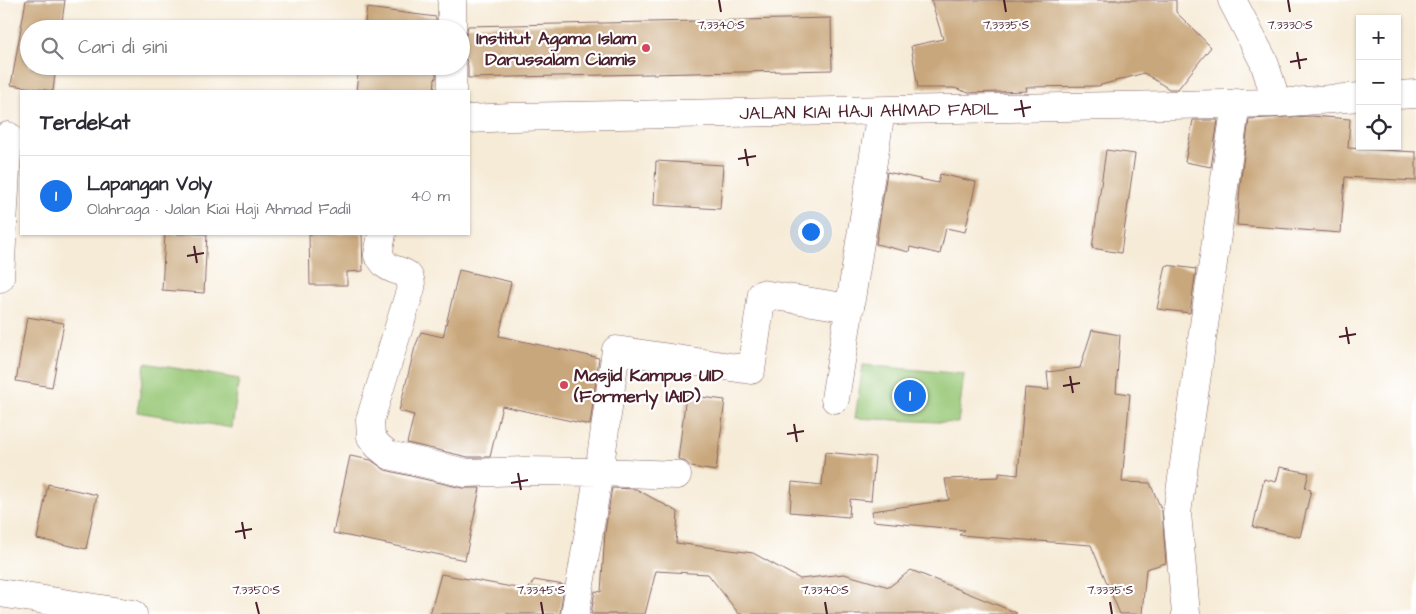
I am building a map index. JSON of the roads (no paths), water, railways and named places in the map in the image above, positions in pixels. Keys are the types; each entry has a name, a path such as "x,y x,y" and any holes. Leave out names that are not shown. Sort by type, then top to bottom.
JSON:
{"street":[{"path":"452,0 452,20"},
{"path":"1232,0 1264,62 1277,103"},
{"path":"452,75 452,90"},
{"path":"1401,95 1416,94"},
{"name":"JALAN KIAI HAJI AHMAD FADIL","path":"470,120 521,117 1277,103 1356,98"},
{"path":"1186,614 1177,513 1236,103"},
{"path":"835,399 882,110"},
{"path":"0,278 10,136"},
{"path":"382,235 378,255 385,264 404,272 411,282 411,288 370,420 371,437 389,455 466,473 524,471 677,475"},
{"path":"575,614 599,472 616,350 751,370 762,294 850,308"},
{"path":"0,593 133,614"}],"place":[{"name":"Institut Agama Islam Darussalam Ciamis","path":"646,48"},
{"name":"Masjid Kampus UID (Formerly IAID)","path":"564,385"},
{"name":"Lapangan Voly","path":"910,396"}]}
